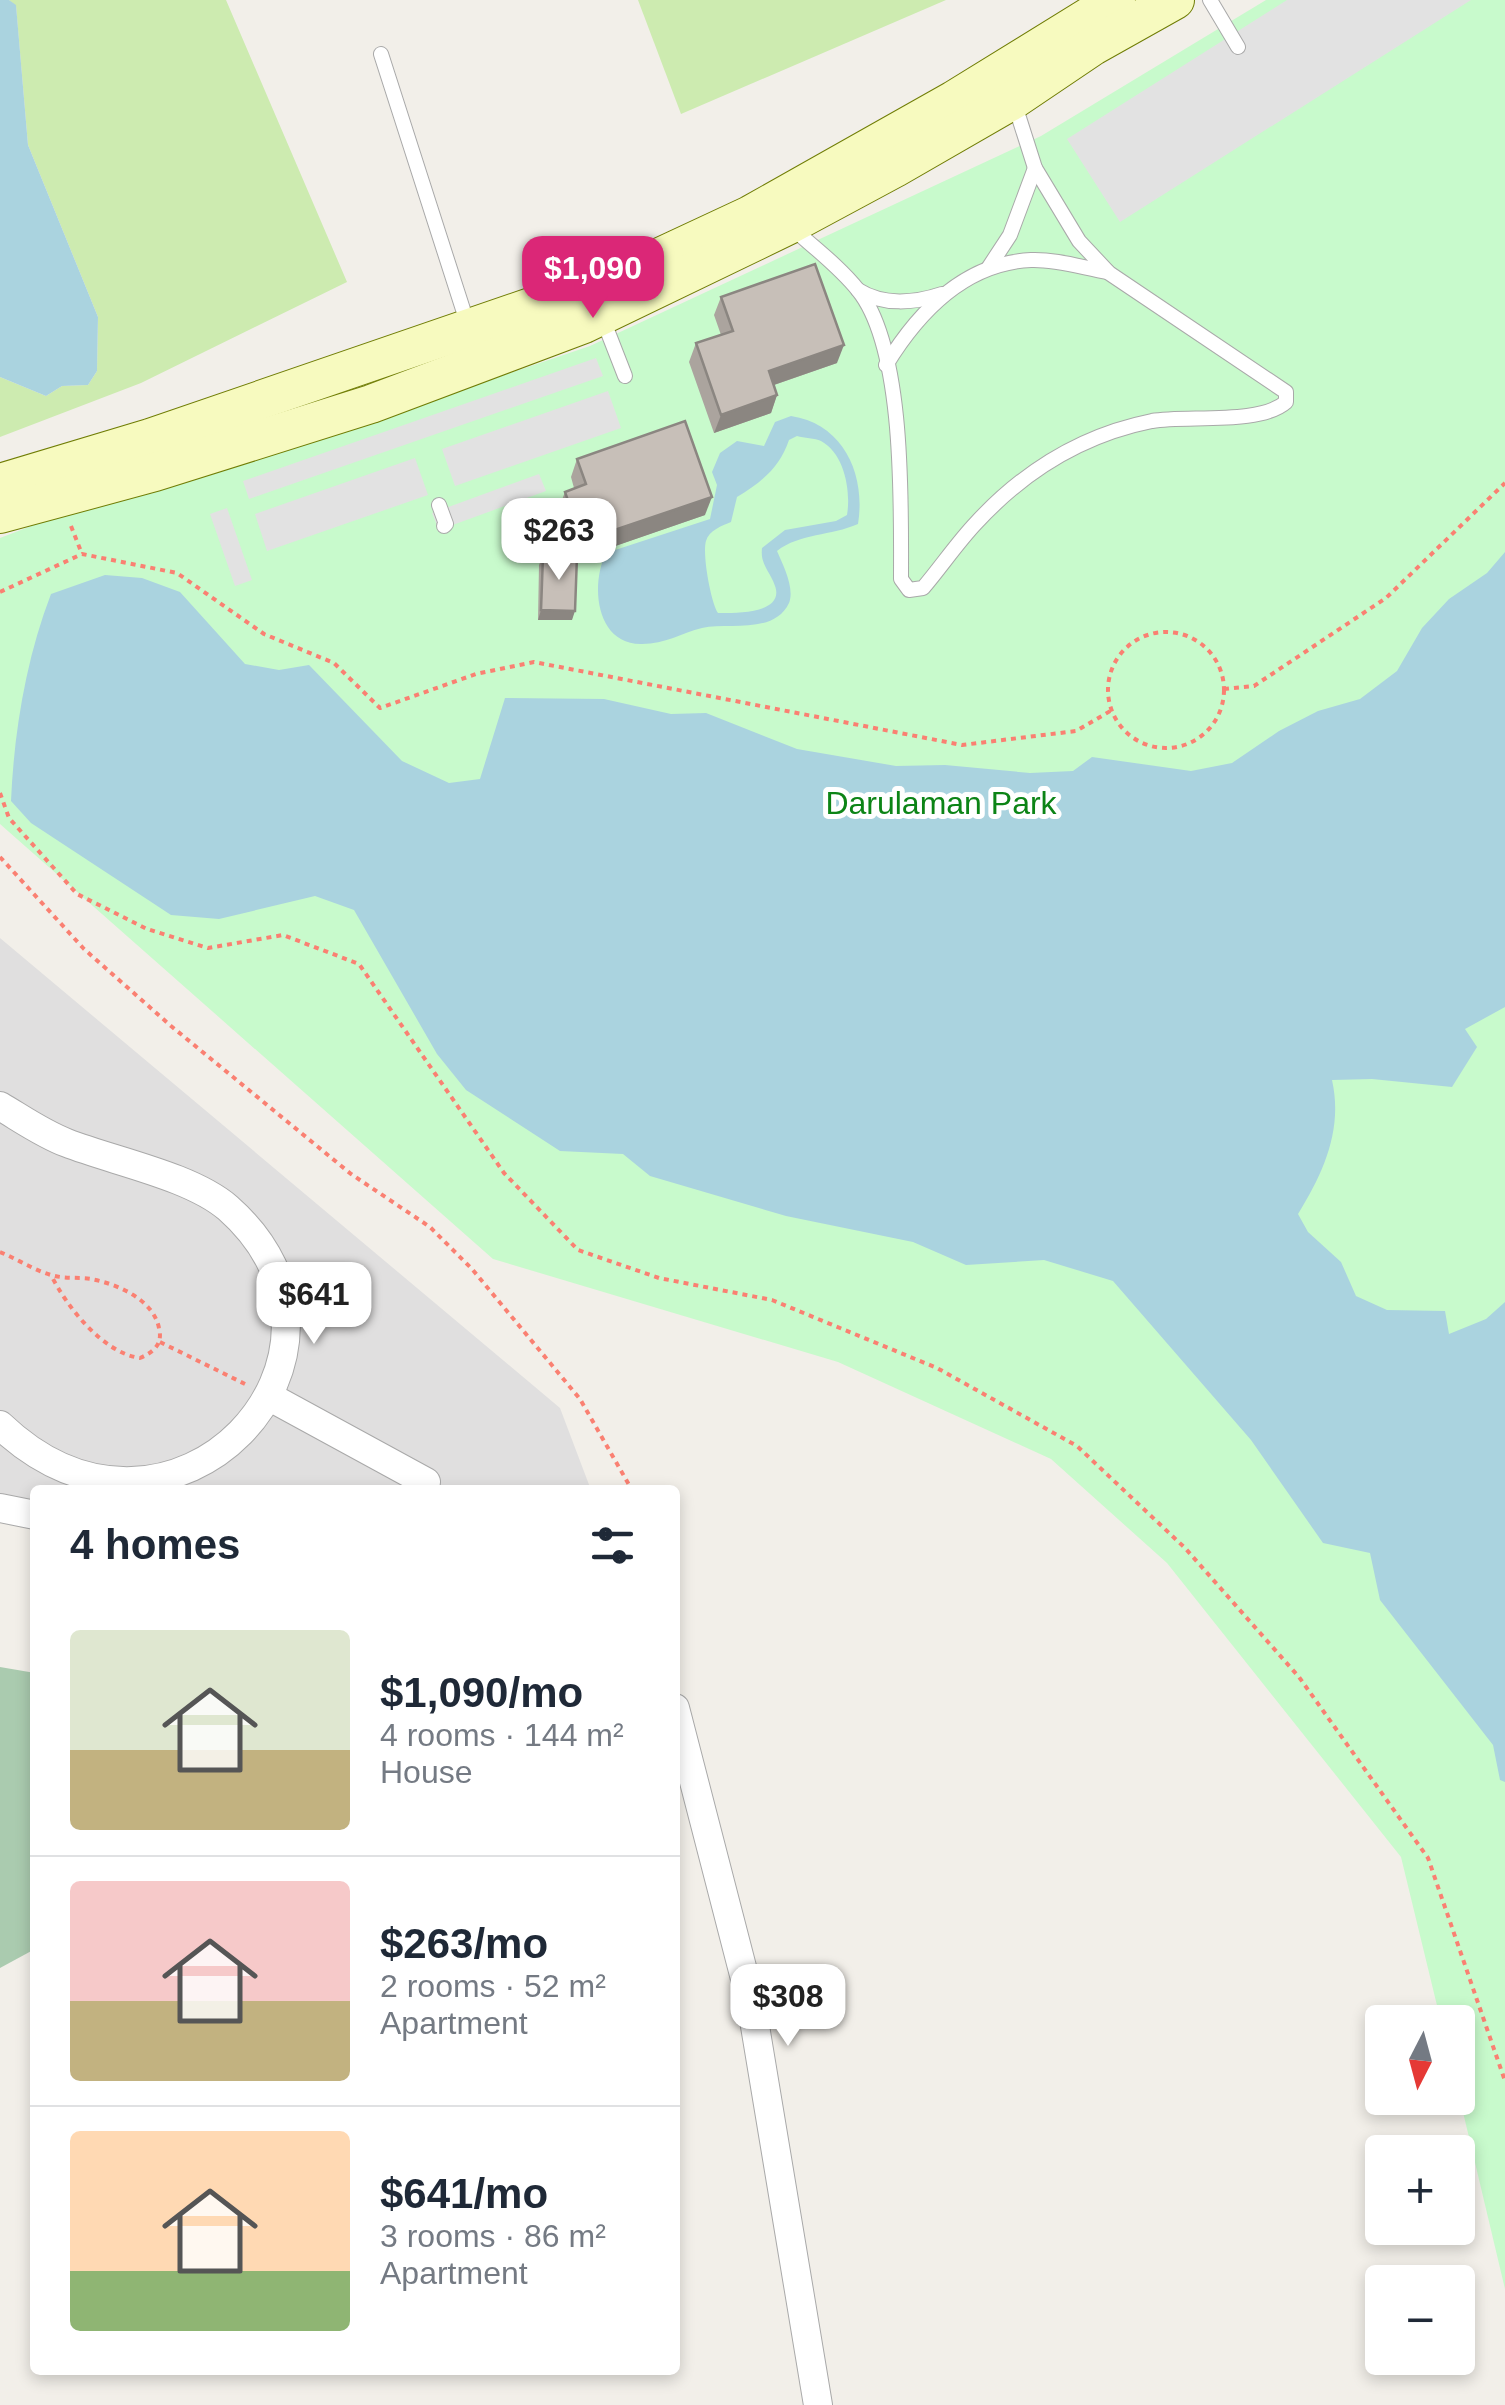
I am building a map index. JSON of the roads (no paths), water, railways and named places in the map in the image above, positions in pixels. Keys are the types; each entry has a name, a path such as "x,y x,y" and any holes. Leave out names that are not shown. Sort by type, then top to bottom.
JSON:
{"street":[{"path":"0,482 150,438 615,278 750,214 954,100 1116,0"},
{"path":"0,514 155,472 370,404 602,316 896,168 1175,0"},
{"path":"0,1106 62,1141 192,1186 227,1208 259,1242 273,1268 285,1303 286,1341 270,1397 237,1434 215,1454 162,1478 138,1481 84,1477 30,1452 0,1425"},
{"path":"270,1397 426,1482"},
{"path":"0,1508 30,1514"},
{"path":"680,1727 751,2002 818,2405"}],"lane":[{"path":"1210,0 1238,47"},
{"path":"381,54 470,330"},
{"path":"858,290 871,312 886,365 900,470 901,579 909,590 922,588 996,503 1034,469 1061,453 1148,422 1278,410 1286,402 1286,392 1109,272 1079,240 1035,168 1013,100"},
{"path":"989,267 1010,235 1035,168"},
{"path":"789,225 868,297 894,301 948,292"},
{"path":"886,365 901,341 948,292 966,277 989,267 1033,260 1109,272"},
{"path":"602,316 626,376"},
{"path":"439,505 444,526"}],"water":[{"path":"0,0 16,5 28,145 98,317 97,371 88,385 62,386 46,396 0,377"},
{"path":"791,416 809,421 838,441 854,470 860,506 858,524 796,541 777,551 791,591 789,603 773,620 702,628 650,644 627,642 615,635 606,624 598,596 606,553 710,519 717,485 712,472 720,453 737,441 764,446 775,422","holes":["797,436 821,441 836,455 847,485 847,515 836,521 785,530 762,548 764,564 775,586 773,602 757,610 718,613 706,567 708,537 731,522 737,497 769,473 789,440"]},
{"path":"1505,552 1505,1007 1465,1029 1477,1047 1452,1087 1372,1079 1332,1080 1335,1116 1329,1150 1298,1214 1308,1232 1341,1262 1356,1296 1387,1310 1445,1311 1449,1334 1486,1319 1505,1302 1505,1782 1500,1780 1493,1745 1380,1600 1370,1553 1323,1543 1251,1440 1113,1281 1044,1260 966,1265 913,1242 786,1216 650,1176 623,1154 560,1151 466,1090 437,1054 354,910 315,896 219,919 171,915 31,823 11,801 23,696 51,594 105,575 142,578 180,592 245,664 279,670 309,665 402,761 449,783 480,779 505,698 604,699 671,714 706,713 797,749 896,766 945,765 1030,773 1073,771 1092,757 1191,771 1232,763 1279,731 1318,711 1360,699 1397,671 1422,628 1449,599 1487,573"}],"park label":[{"name":"Darulaman Park","path":"941,803"}]}
